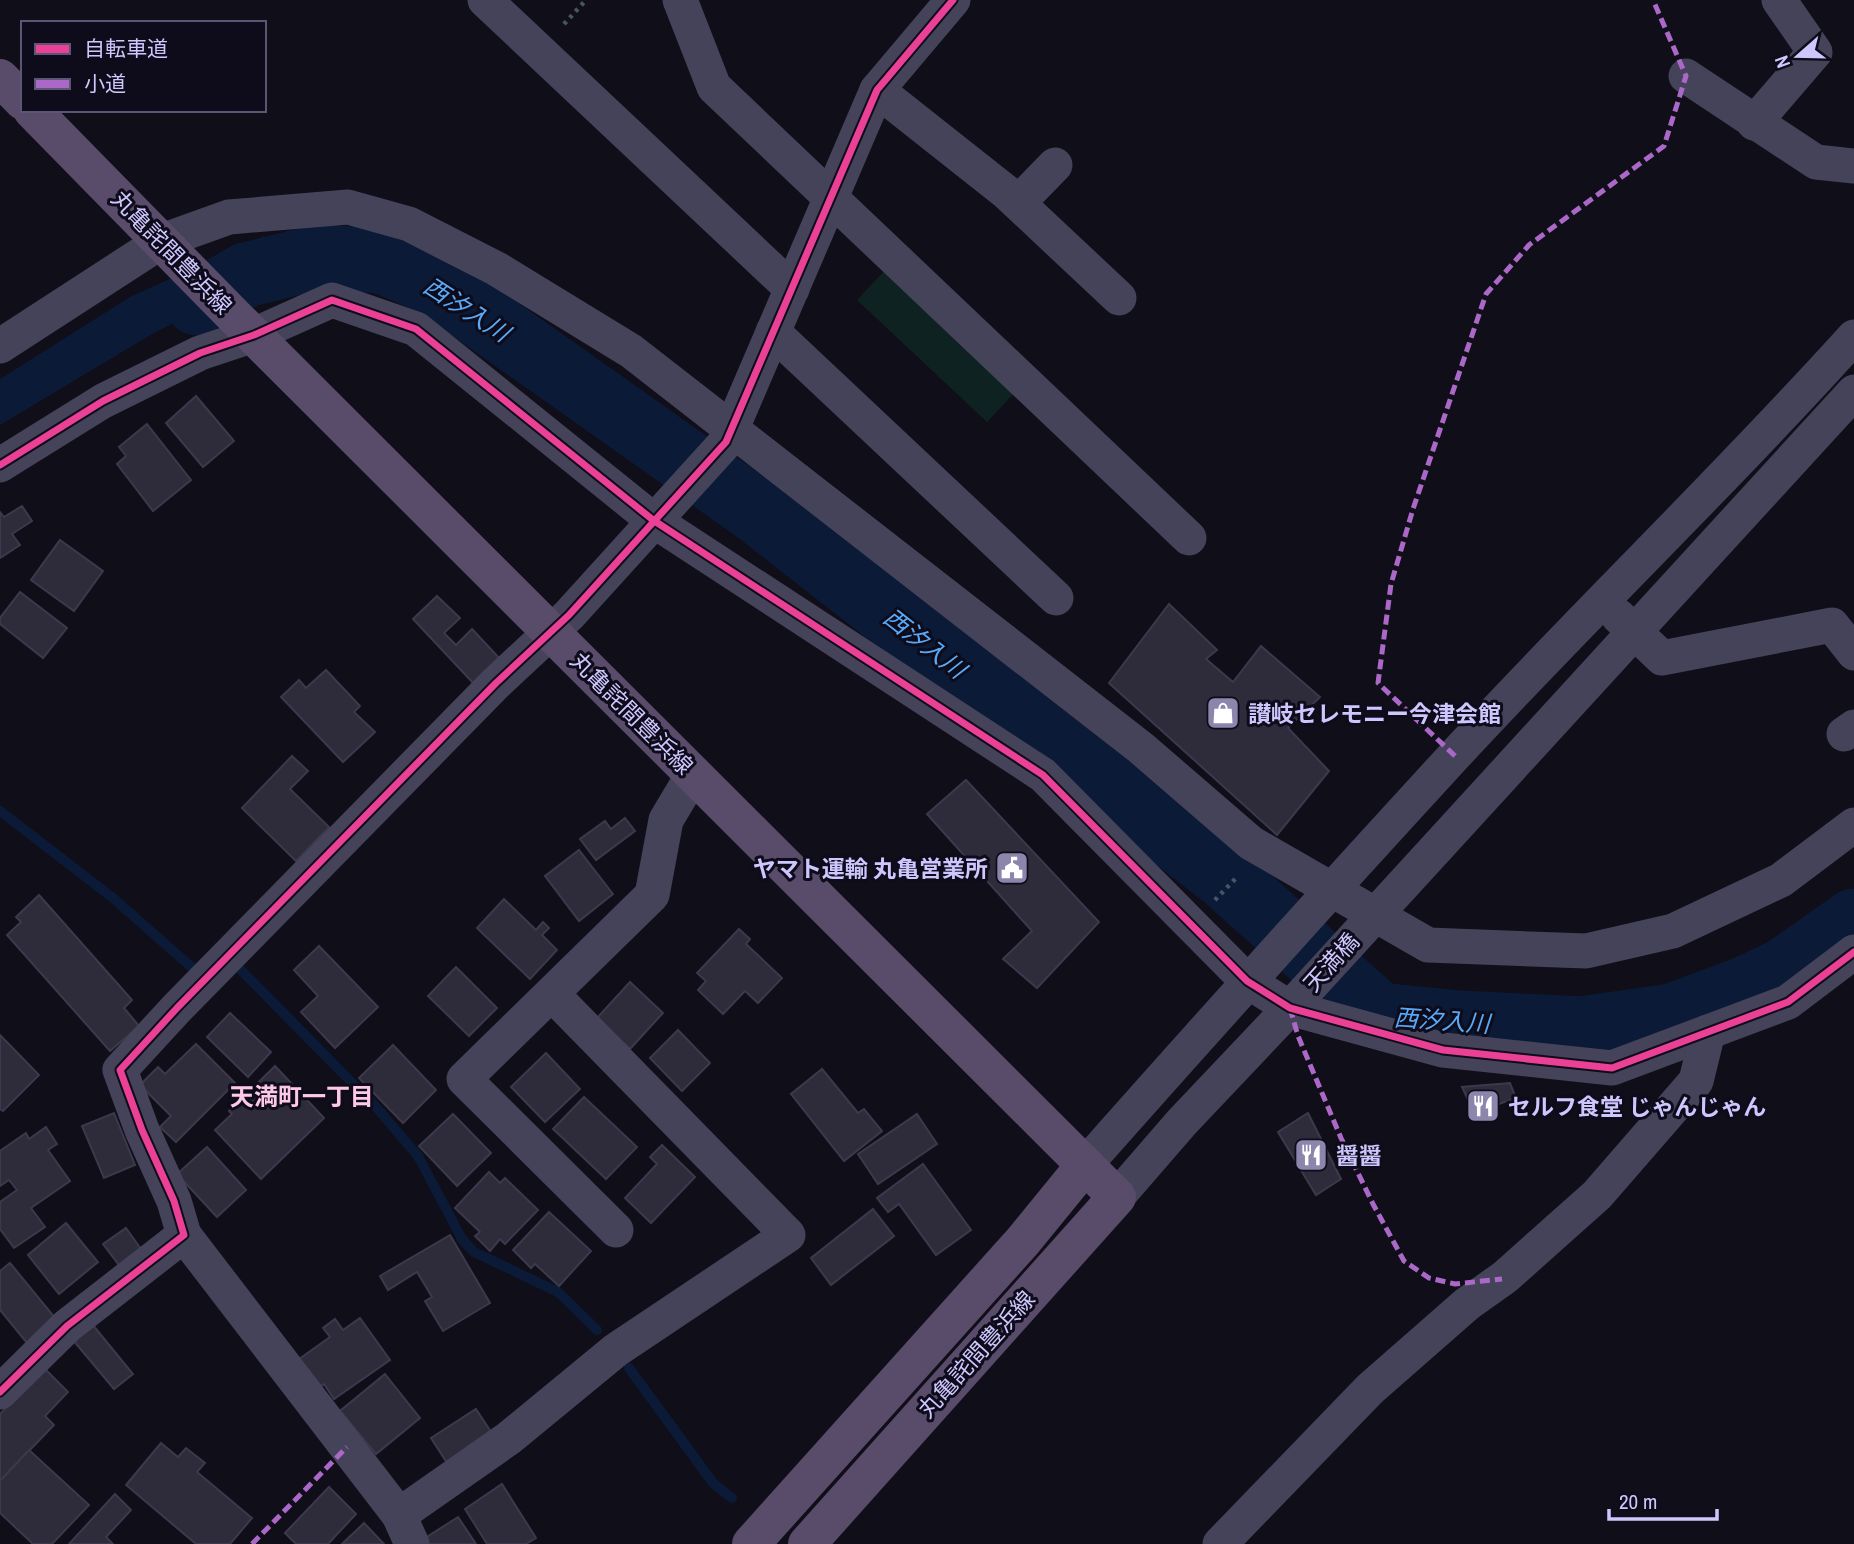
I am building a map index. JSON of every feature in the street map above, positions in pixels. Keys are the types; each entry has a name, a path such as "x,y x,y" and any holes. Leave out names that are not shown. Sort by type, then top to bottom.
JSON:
{"main road":[{"path":"0,78 21,99"},
{"name":"丸亀詫間豊浜線","path":"34,112 245,327 1117,1197 807,1544"},
{"name":"丸亀詫間豊浜線","path":"751,1544 1023,1241 1086,1165"}],"street":[{"path":"485,0 792,289"},
{"path":"680,0 714,87 1189,538"},
{"path":"552,993 788,1235 616,1350 509,1438 405,1529 184,1235 174,1201 142,1130 120,1070 177,1007 486,693 569,615 729,436 877,90 953,0"},
{"path":"1754,123 1815,52 1779,0"},
{"path":"1686,76 1816,162 1854,166"},
{"path":"877,90 1018,203 1119,298"},
{"path":"1018,203 1055,164"},
{"path":"0,346 162,241 229,217 348,207 409,224 497,269 631,351 729,436 1141,748 1251,843 1428,945 1586,951 1673,931 1781,880 1854,825"},
{"path":"0,465 103,401 200,353 245,327 332,300 416,329 653,520 1042,775 1247,981 1290,1008 1443,1050 1612,1068 1787,1002 1854,952"},
{"path":"773,332 1056,598"},
{"name":"天満橋","path":"1086,1165 1247,981 1455,756 1854,337"},
{"name":"天満橋","path":"1117,1197 1182,1122 1290,1008 1854,392"},
{"path":"1602,601 1662,657 1832,625 1854,653"},
{"path":"616,1230 464,1080 652,895 666,821 694,773"},
{"path":"1220,1544 1370,1388 1467,1304 1505,1277 1597,1195 1696,1081 1708,1032"},
{"path":"0,1392 66,1326 184,1235"}],"path":[{"path":"1191,926 1263,850"}],"green space":[{"path":"887,268 1017,390 987,422 857,300"}],"water":[{"path":"264,236 279,270 154,333 0,425 0,379 130,297"}],"building":[{"path":"196,396 234,441 203,467 166,423"},
{"path":"147,424 191,480 153,511 117,464 126,456 119,447"},
{"path":"22,506 32,521 12,534 20,545 0,558 0,512 4,517"},
{"path":"60,540 103,571 74,611 31,580"},
{"path":"20,592 67,628 43,658 0,624 0,618"},
{"path":"437,596 460,618 444,633 456,645 472,629 501,660 475,685 413,619"},
{"name":"讃岐セレモニー今津会館","path":"1169,604 1217,650 1206,659 1233,682 1261,646 1320,697 1288,728 1329,771 1277,835 1109,683"},
{"path":"326,670 360,706 354,712 375,732 343,762 281,697 299,680 306,688"},
{"path":"292,756 308,771 290,789 329,827 296,861 242,808"},
{"name":"ヤマト運輸 丸亀営業所","path":"966,780 1099,922 1037,988 1003,959 1032,931 927,814"},
{"path":"625,818 635,831 596,860 580,839 605,821 611,829"},
{"path":"579,850 613,894 579,921 545,876"},
{"path":"39,895 132,1000 124,1008 139,1026 110,1051 7,935 21,922 16,917"},
{"path":"504,899 536,930 543,922 549,928 542,935 557,950 530,979 477,928"},
{"path":"739,929 750,939 746,944 782,978 758,1003 745,991 723,1014 698,990 706,981 697,973"},
{"path":"319,946 378,1007 335,1048 301,1012 318,996 294,970"},
{"path":"456,967 497,1008 469,1036 428,996"},
{"path":"630,982 663,1013 630,1049 597,1018"},
{"path":"230,1013 271,1052 248,1077 207,1037"},
{"path":"678,1030 710,1063 682,1091 650,1058"},
{"path":"0,1035 39,1075 3,1111 0,1109"},
{"path":"196,1044 235,1083 176,1142 160,1127 171,1116 140,1085 158,1067 165,1074"},
{"path":"393,1045 436,1090 403,1123 359,1078"},
{"path":"546,1053 580,1089 545,1122 511,1087"},
{"path":"275,1066 324,1118 261,1179 215,1130 232,1114 229,1111"},
{"path":"822,1069 858,1113 864,1109 882,1131 844,1161 791,1094"},
{"name":"セルフ食堂 じゃんじゃん","path":"1510,1083 1516,1098 1474,1113 1462,1087"},
{"path":"584,1097 637,1147 606,1179 553,1129"},
{"path":"114,1113 135,1165 104,1178 82,1126"},
{"name":"醤醤","path":"1308,1113 1341,1179 1316,1195 1278,1132"},
{"path":"453,1114 491,1153 457,1186 419,1146"},
{"path":"917,1114 937,1144 878,1184 858,1154"},
{"path":"46,1127 57,1144 48,1150 70,1181 31,1208 45,1227 14,1248 0,1229 0,1202 17,1190 9,1180 0,1186 0,1151 26,1133 29,1139"},
{"path":"662,1145 695,1177 651,1223 625,1198 657,1164 650,1157"},
{"path":"207,1147 246,1190 217,1217 177,1174"},
{"path":"923,1164 971,1230 936,1255 899,1204 888,1212 877,1198"},
{"path":"489,1172 500,1183 505,1178 538,1210 505,1244 500,1239 490,1251 475,1236 480,1232 455,1208"},
{"path":"873,1209 894,1236 831,1285 811,1258"},
{"path":"549,1212 591,1251 559,1286 535,1264 531,1268 513,1250"},
{"path":"66,1223 98,1262 59,1294 28,1255"},
{"path":"126,1228 141,1249 119,1265 103,1244"},
{"path":"450,1235 490,1303 443,1331 425,1301 432,1297 417,1272 388,1290 380,1276"},
{"path":"10,1263 56,1319 27,1343 0,1310 0,1271"},
{"path":"360,1318 390,1360 334,1399 324,1384 315,1391 295,1362 330,1337 323,1328 335,1319 343,1330"},
{"path":"92,1324 133,1374 114,1389 73,1340"},
{"path":"45,1369 68,1392 45,1416 54,1425 0,1481 0,1414"},
{"path":"385,1374 420,1418 376,1454 340,1411"},
{"path":"476,1409 493,1435 447,1463 431,1438"},
{"path":"161,1443 178,1457 186,1448 205,1463 197,1472 252,1518 230,1544 196,1544 126,1485"},
{"path":"29,1450 89,1505 52,1544 33,1544 0,1513 0,1481"},
{"path":"502,1484 536,1538 526,1544 487,1544 465,1509"},
{"path":"329,1487 356,1514 328,1544 296,1544 285,1533"},
{"path":"115,1494 131,1510 106,1537 113,1544 69,1544"},
{"path":"458,1517 476,1544 424,1544 422,1540"},
{"path":"364,1523 384,1544 342,1544"}],"waterway":[{"name":"西汐入川","path":"197,303 246,275 318,257 382,261 434,283 758,512 1226,878 1379,1015 1461,1023 1581,1029 1672,1016 1747,988 1783,971 1854,921"},
{"path":"0,811 113,898 197,972 203,966"},
{"path":"237,966 376,1107 418,1156 462,1239 474,1252 558,1292 597,1330"},
{"path":"629,1368 713,1483 732,1498"}],"marked path":[{"path":"1455,756 1378,683 1391,584 1413,509 1486,294 1529,245 1664,146 1686,76 1653,0"},
{"path":"1290,1008 1298,1036 1341,1138 1404,1261 1429,1278 1455,1284 1502,1279"},
{"path":"252,1544 347,1447"}],"cycle path":[{"path":"0,1392 67,1326 184,1235 174,1201 142,1130 120,1070 177,1008 496,683 569,615 726,442 877,90 953,0"},
{"path":"0,465 103,401 200,353 254,335 332,300 416,329 653,520 1043,775 1247,981 1290,1008 1443,1050 1612,1068 1788,1002 1854,952"}],"place":[{"name":"讃岐セレモニー今津会館","path":"1223,713"},
{"name":"ヤマト運輸 丸亀営業所","path":"1012,868"},
{"name":"セルフ食堂 じゃんじゃん","path":"1483,1106"},
{"name":"醤醤","path":"1311,1155"}],"district":[{"name":"天満町一丁目","path":"302,1096"}]}
